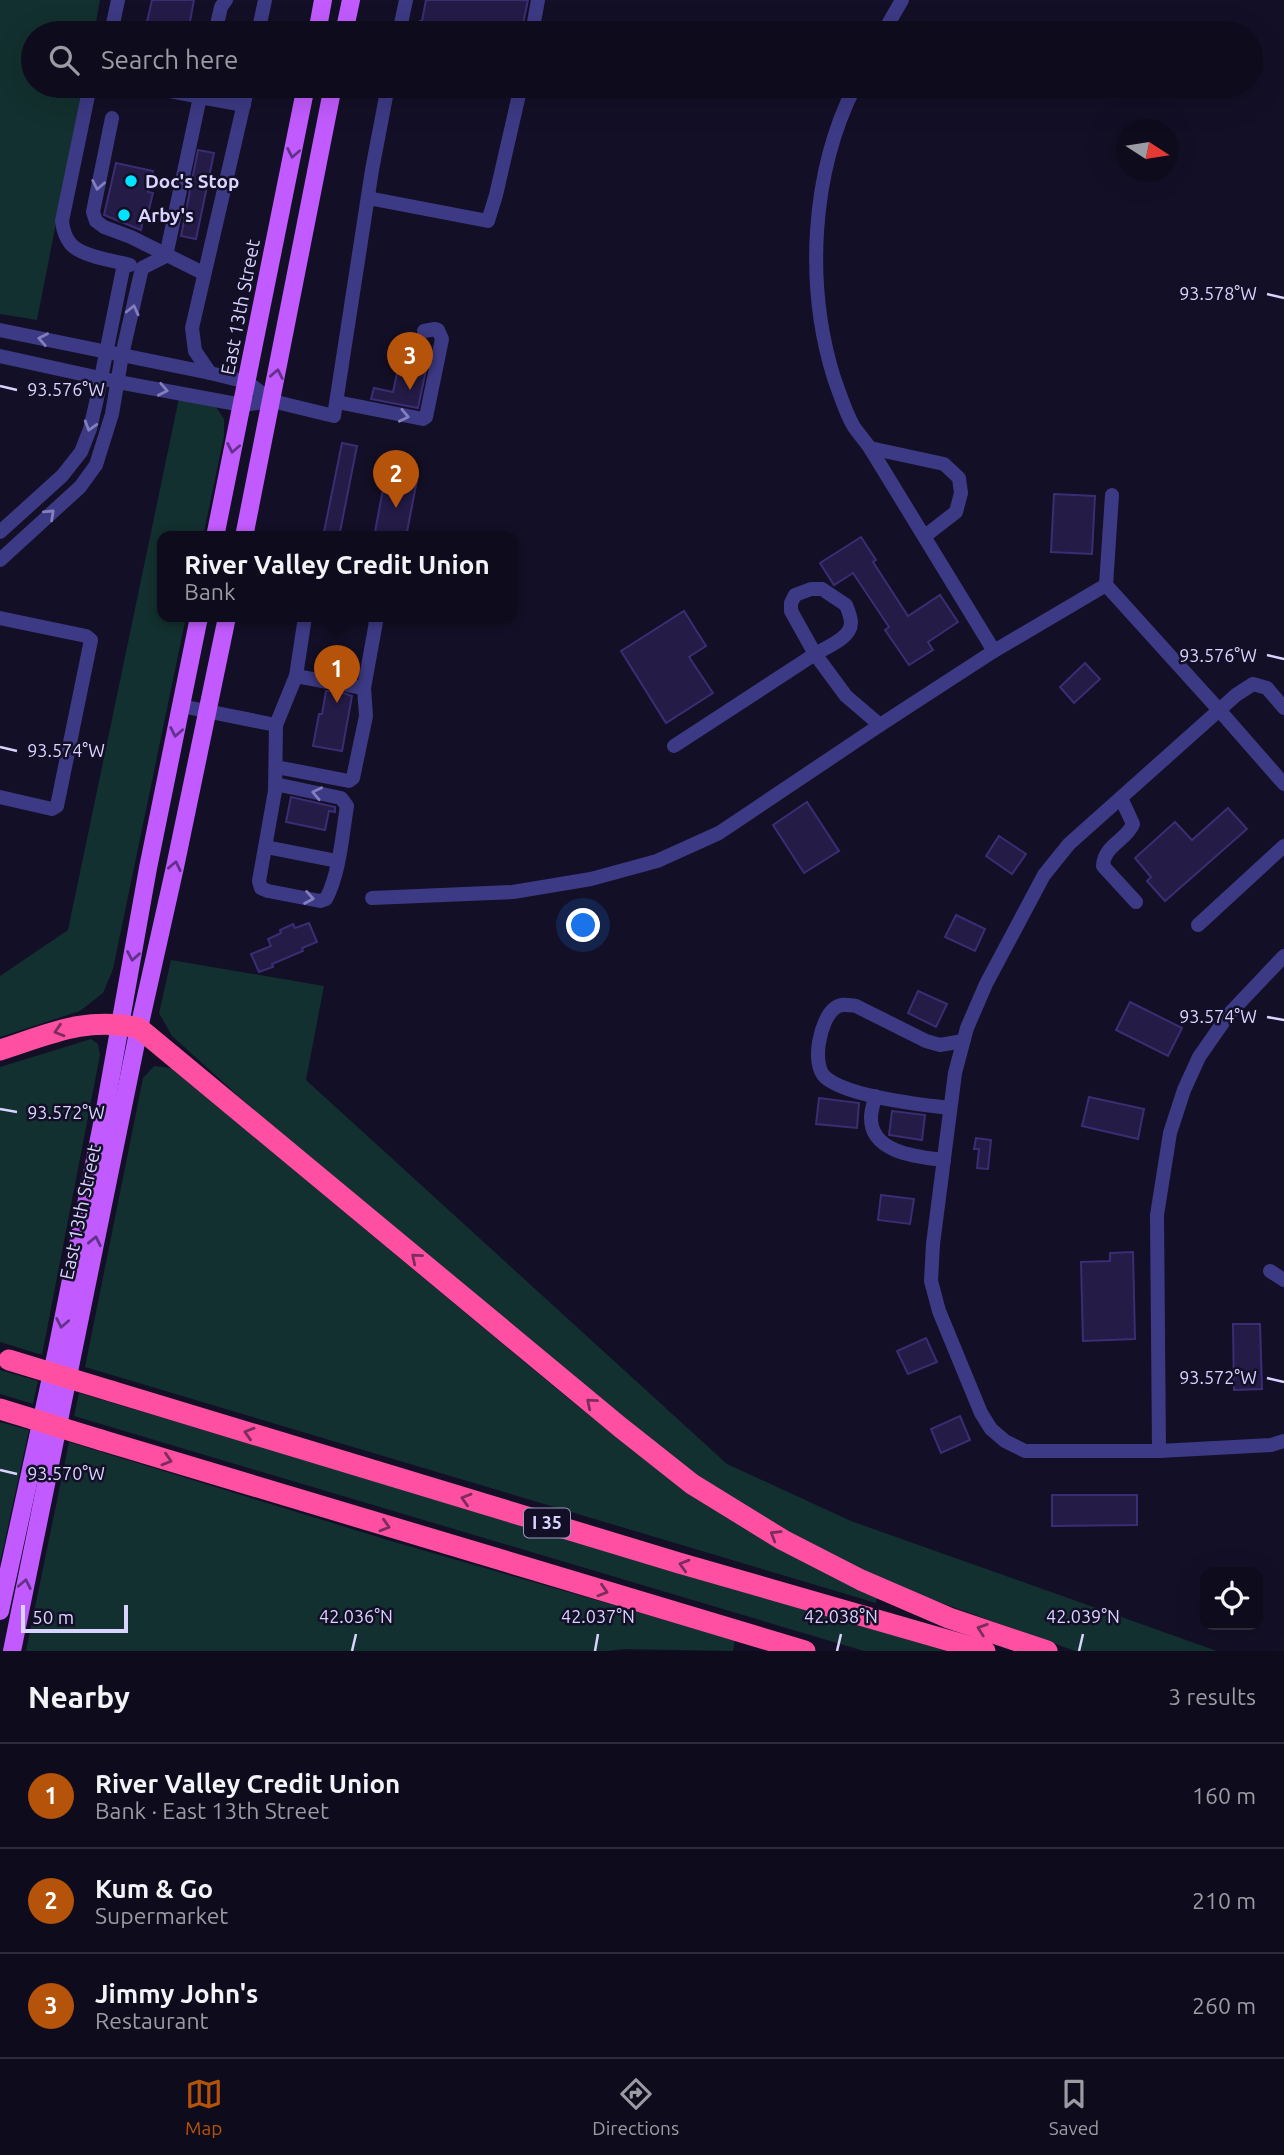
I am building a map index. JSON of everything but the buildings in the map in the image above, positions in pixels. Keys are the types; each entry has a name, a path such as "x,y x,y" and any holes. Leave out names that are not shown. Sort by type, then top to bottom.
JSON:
{"highway":[{"path":"0,1050 67,1028 95,1023 130,1026 692,1484 783,1540 860,1580 949,1618 1047,1651"},
{"name":"I 35","path":"5,1359 679,1563 985,1651"},
{"name":"I 35","path":"0,1409 805,1651"}],"main road":[{"path":"319,21 323,0"},
{"path":"347,21 351,0"},
{"name":"East 13th Street","path":"216,531 304,98"},
{"path":"245,531 331,98"},
{"name":"East 13th Street","path":"12,1651 130,1026 149,867 198,622"},
{"name":"East 13th Street","path":"0,1611 130,1026 175,867 226,622"}],"lane":[{"path":"114,21 118,0"},
{"path":"218,21 221,7 226,0"},
{"path":"261,21 265,0"},
{"path":"402,21 406,0"},
{"path":"534,21 538,0"},
{"path":"890,21 902,0"},
{"path":"88,98 62,221 64,232 71,246 124,264 142,268 166,256"},
{"path":"166,256 200,98"},
{"path":"206,98 244,105"},
{"path":"210,373 195,351 192,328 245,98"},
{"path":"0,356 242,405 272,401 334,416 386,98"},
{"path":"368,198 488,221 518,98"},
{"path":"850,98 832,140 822,187 817,273 820,322 828,358 842,401 854,426 925,536 994,651"},
{"path":"112,118 93,212 96,221 203,273"},
{"path":"0,532 62,476 80,452 90,429 124,264"},
{"path":"0,560 80,487 96,465 104,447 112,415 122,355 142,268"},
{"path":"337,402 423,419 426,417 442,339 435,329 424,331"},
{"path":"0,330 247,382 272,401"},
{"path":"870,448 944,464 959,478 961,493 956,512 925,536"},
{"path":"1112,495 1106,585 1284,784"},
{"path":"372,898 513,892 591,878 657,861 719,833 880,724 994,651 1106,585"},
{"path":"674,746 816,654 845,636 851,622 846,605 822,589 811,589 795,595 791,611 816,654 846,696 880,724"},
{"path":"0,618 86,636 91,640 55,808 0,797"},
{"path":"275,784 341,798 346,802 337,861 326,899 320,901 268,891 261,888 259,881 275,784 276,725 296,676 304,622"},
{"path":"276,766 351,780 366,716 364,688 376,622"},
{"path":"296,676 328,682"},
{"path":"1284,708 1267,688 1253,684 1236,695 1069,844 1044,875 986,984 963,1041 950,1108 931,1281 939,1311 981,1413 991,1429 1005,1441 1025,1451 1159,1451 1271,1445 1284,1441"},
{"path":"347,685 364,688"},
{"path":"181,706 276,725"},
{"path":"1121,798 1133,824 1105,853 1103,866 1136,902"},
{"path":"1198,925 1284,846"},
{"path":"266,847 337,861"},
{"path":"1159,1451 1157,1215 1170,1133 1199,1056 1229,1014 1284,956"},
{"path":"950,1108 909,1104 828,1080 820,1072 816,1060 821,1034 828,1016 835,1007 844,1004 856,1006 926,1041 940,1045 963,1041"},
{"path":"875,1096 871,1120 875,1135 883,1144 895,1151 944,1160"},
{"path":"1270,1271 1284,1280"}],"green space":[{"path":"0,0 100,0 96,21 21,21 21,98 81,98 37,320 0,314"},
{"path":"179,398 216,407 224,419 224,436 204,531 157,531 157,622 185,622 113,969 103,993 80,1011 0,1037 0,976 68,930"},
{"path":"171,960 324,986 306,1080 727,1464 851,1521 1217,1651 1075,1651 884,1582 782,1529 715,1488 661,1450 287,1140 172,1036 159,1013"},
{"path":"91,1039 98,1044 100,1055 42,1355 0,1342 0,1067"},
{"path":"154,1066 171,1068 569,1399 684,1491 771,1543 877,1597 876,1603 85,1367 143,1078"},
{"path":"0,1370 38,1381 33,1404 0,1394"},
{"path":"79,1393 946,1651 864,1651 74,1416"},
{"path":"0,1422 29,1430 0,1563"},
{"path":"69,1442 391,1541 735,1640 733,1651 26,1651"}],"place":[{"name":"Doc's Stop","path":"131,181"},
{"name":"Arby's","path":"124,215"},
{"name":"Jimmy John's","path":"410,390"},
{"name":"Kum & Go","path":"396,508"},
{"name":"River Valley Credit Union","path":"337,703"}]}
